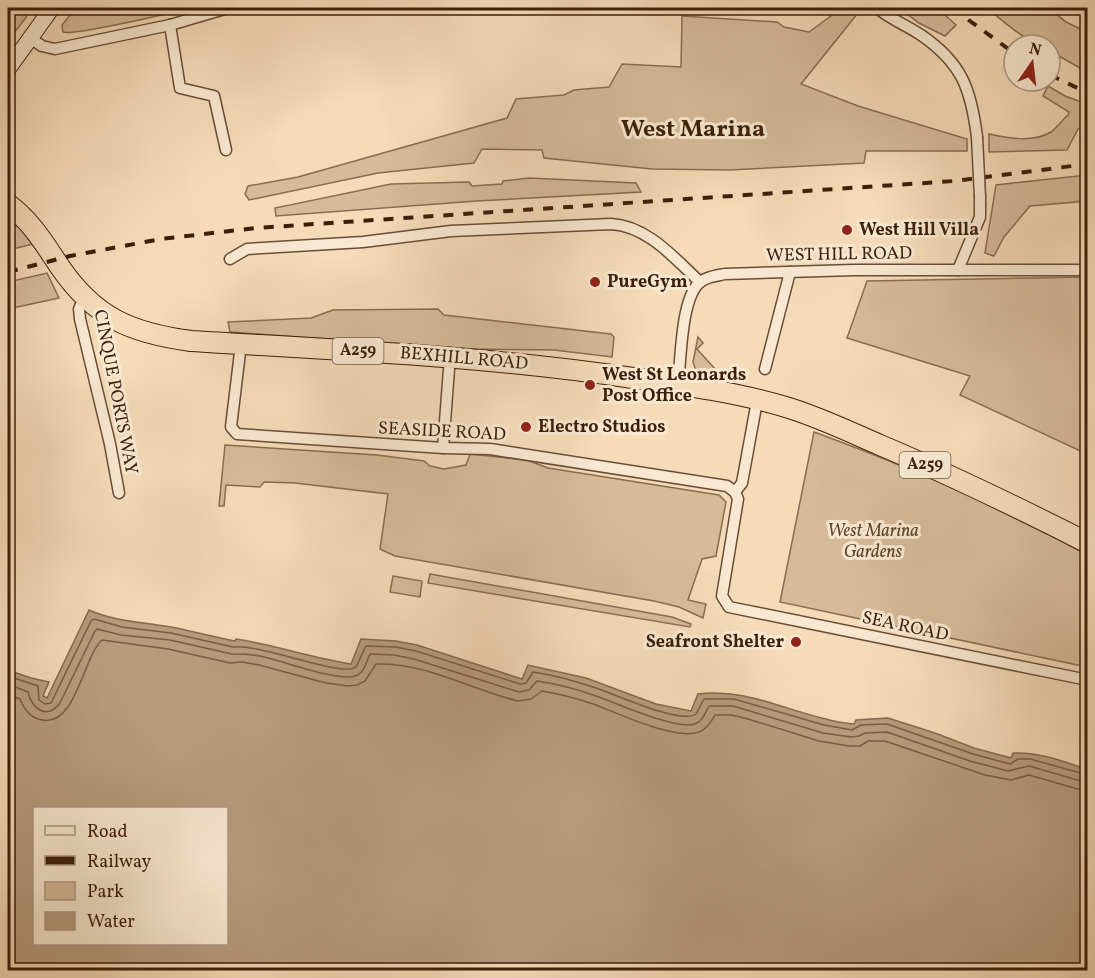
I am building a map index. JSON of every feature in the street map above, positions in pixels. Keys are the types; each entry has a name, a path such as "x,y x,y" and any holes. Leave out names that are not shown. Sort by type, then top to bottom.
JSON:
{"highway":[{"name":"BEXHILL ROAD","path":"8,204 21,214 38,233 84,298 105,315 140,331 190,341 450,356 563,367 678,384 758,401"},
{"name":"A259","path":"758,401 812,416 913,459 975,486 1088,543"}],"street":[{"path":"8,69 52,8"},
{"path":"30,38 42,46 55,49 170,25 228,8"},
{"path":"877,8 922,35 950,59 967,84 973,105 977,136 980,217 958,270"},
{"path":"170,25 180,88 213,96 226,150"},
{"path":"230,259 247,249 363,242 451,231 620,225 636,230 662,246 700,282 688,301 678,384"},
{"name":"WEST HILL ROAD","path":"700,282 708,277 724,274 1088,270"},
{"path":"765,369 790,272"},
{"name":"CINQUE PORTS WAY","path":"84,298 79,309 80,319 110,444 118,493"},
{"name":"SEASIDE ROAD","path":"241,344 231,427 237,434 490,449 727,486 735,492"},
{"path":"443,448 450,356"},
{"path":"735,492 742,483 758,401"},
{"name":"SEA ROAD","path":"735,492 738,499 722,596 731,607 1088,680"}],"green space":[{"path":"8,8 33,8 8,41"},
{"path":"76,8 179,8 179,11 100,28 63,32 62,25"},
{"path":"842,8 862,8 801,84 858,106 967,139 967,151 866,151 864,163 730,170 652,169 544,158 542,150 482,149 474,163 378,173 249,200 245,194 248,186 298,177 507,118 516,99 564,95 574,90 609,87 622,64 681,67 682,16 777,22 784,27 809,32"},
{"path":"899,8 937,8 956,25 945,36 919,23"},
{"path":"987,8 1049,8 1066,22 1087,32 1087,72 1062,58 1062,33 1019,33"},
{"path":"1044,93 1060,93 1087,104 1087,126 1078,129 1067,150 989,152 989,134 1012,138 1036,138 1051,132 1068,115 1069,112 1043,96"},
{"path":"1087,175 1087,201 1030,206 1004,237 994,256 985,253 996,185"},
{"path":"529,178 636,183 641,192 276,216 275,208 391,184 469,182 472,186 502,184 503,181"},
{"path":"8,211 37,243 8,250"},
{"path":"47,273 59,298 8,309 8,282"},
{"path":"1087,277 1087,454 960,395 970,376 847,338 867,281"},
{"path":"438,309 444,315 611,334 614,337 612,357 554,350 463,349 230,332 228,322 311,318 333,310"},
{"path":"698,337 703,343 697,349 725,380 733,374 736,377 733,382 707,378 696,371 693,362"},
{"name":"West Marina Gardens","path":"814,432 953,488 1087,555 1087,667 780,602"},
{"path":"225,445 377,455 424,461 430,466 444,469 466,465 470,454 527,460 548,468 719,495 726,502 716,556 702,559 688,600 706,604 703,618 679,607 654,601 395,556 380,549 388,494 295,483 264,482 260,487 226,485 224,506 219,506"},
{"path":"430,574 672,617 691,624 690,627 428,583"},
{"path":"393,576 422,581 420,597 390,592"}],"water":[{"path":"89,610 119,619 171,627 235,641 236,639 351,664 361,639 396,641 417,645 522,679 528,665 586,678 656,704 691,711 698,694 731,694 840,722 854,724 856,720 888,718 974,748 1011,758 1013,753 1051,758 1088,770 1087,970 8,970 8,670 49,682 43,696 47,698"}],"railway":[{"path":"952,8 1002,44"},
{"path":"1062,81 1088,93"},
{"path":"8,272 70,256 161,239 256,228 954,181 1088,164"}],"place":[{"name":"West Hill Villa","path":"847,230"},
{"name":"PureGym","path":"595,282"},
{"name":"West St Leonards Post Office","path":"590,385"},
{"name":"Electro Studios","path":"526,427"},
{"name":"Seafront Shelter","path":"796,642"}],"district":[{"name":"West Marina","path":"693,130"}]}
